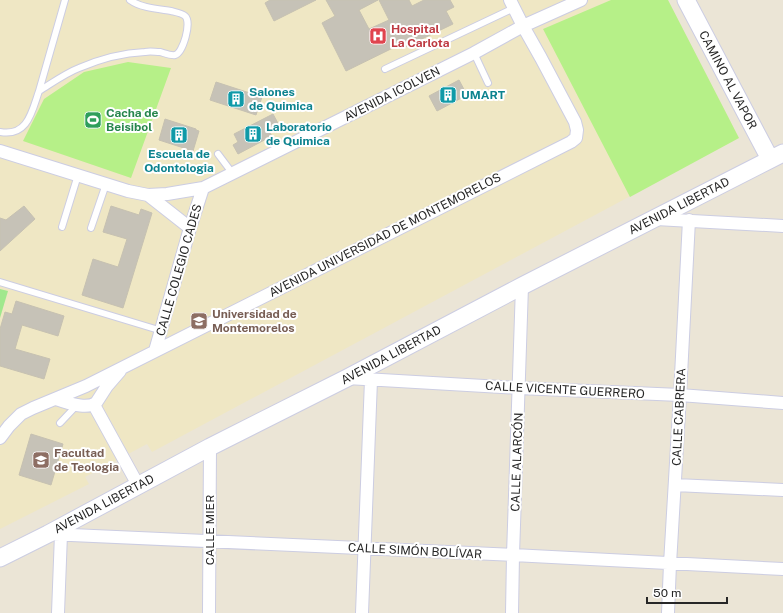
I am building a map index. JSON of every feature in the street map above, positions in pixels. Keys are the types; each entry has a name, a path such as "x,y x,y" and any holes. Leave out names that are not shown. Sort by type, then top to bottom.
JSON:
{"street":[{"name":"AVENIDA ICOLVEN","path":"148,196 204,188 474,53 523,26 581,0"},
{"name":"CAMINO AL VAPOR","path":"686,0 776,156"},
{"path":"512,4 523,26"},
{"name":"AVENIDA UNIVERSIDAD DE MONTEMORELOS","path":"0,438 21,414 84,387 571,142 576,138 577,130 575,122 523,26"},
{"path":"0,151 148,196 190,228"},
{"name":"AVENIDA LIBERTAD","path":"0,558 54,534 138,485 210,447 347,378 522,286 776,156"},
{"name":"CALLE COLEGIO CADES","path":"155,351 162,331 190,228 204,188"},
{"path":"655,219 783,226"},
{"name":"CALLE CABRERA","path":"668,613 689,220"},
{"name":"CALLE ALARCÓN","path":"512,613 522,286"},
{"path":"55,399 79,405 97,401 107,386 125,366"},
{"name":"CALLE VICENTE GUERRERO","path":"347,378 519,388 680,395 783,403"},
{"path":"362,613 371,380"},
{"path":"79,405 84,387 95,392 97,401 138,485"},
{"name":"CALLE MIER","path":"209,613 210,447"},
{"path":"675,485 783,490"},
{"path":"54,534 58,613"},
{"name":"CALLE SIMÓN BOLÍVAR","path":"54,534 783,569"}],"lane":[{"path":"0,132 14,132 22,128 29,120 66,0"},
{"path":"39,91 78,68 111,56 145,52 158,52 176,55 181,49 186,37 188,24 187,18 177,13 145,6 130,0"},
{"path":"385,69 512,4"},
{"path":"474,53 488,83"},
{"path":"218,154 233,174"},
{"path":"62,227 78,175"},
{"path":"91,228 106,184"},
{"path":"0,282 162,331"},
{"path":"60,423 79,405"}],"shaded area":[{"name":"Universidad de Montemorelos","path":"0,0 668,0 739,138 152,452 147,444 85,477 89,484 0,529"}],"green space":[{"path":"611,0 668,0 739,138 630,197 543,29"},
{"name":"Cacha de Beisibol","path":"128,62 171,68 131,178 23,141 44,99 84,72"},
{"path":"0,289 8,291 0,318"}],"building":[{"path":"270,0 316,0 274,21 265,3"},
{"name":"Hospital La Carlota","path":"326,0 378,0 359,10 369,29 389,20 379,0 409,0 412,6 424,0 450,0 454,7 446,11 453,24 403,48 401,44 346,71 322,23 335,16"},
{"name":"UMART","path":"459,80 467,95 437,111 429,96"},
{"name":"Salones de Quimica","path":"216,82 262,97 256,115 210,100"},
{"name":"Laboratorio de Quimica","path":"273,114 280,127 270,133 272,136 238,154 233,145 238,142 234,134"},
{"name":"Escuela de Odontologia","path":"165,119 199,131 193,151 159,140"},
{"path":"24,206 35,219 0,251 0,218 6,220"},
{"path":"111,206 139,215 141,209 152,213 123,308 82,295 93,259 118,267 127,239 103,232"},
{"path":"16,301 64,316 58,336 22,325 15,349 50,359 44,379 0,366 0,329 5,312 12,314"},
{"name":"Facultad de Teologia","path":"31,434 63,444 51,485 19,475"}],"place":[{"name":"Hospital La Carlota","path":"378,36"},
{"name":"UMART","path":"448,95"},
{"name":"Salones de Quimica","path":"236,99"},
{"name":"Cacha de Beisibol","path":"93,120"},
{"name":"Laboratorio de Quimica","path":"253,134"},
{"name":"Escuela de Odontologia","path":"179,135"},
{"name":"Universidad de Montemorelos","path":"199,321"},
{"name":"Facultad de Teologia","path":"41,460"}]}
